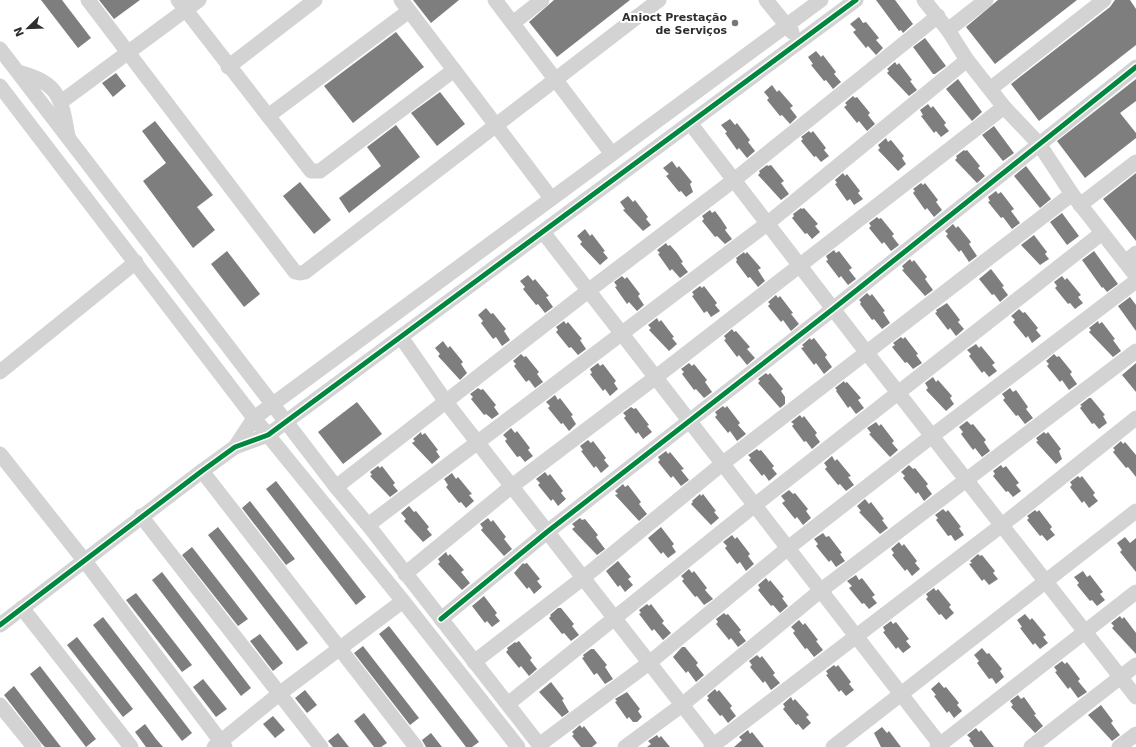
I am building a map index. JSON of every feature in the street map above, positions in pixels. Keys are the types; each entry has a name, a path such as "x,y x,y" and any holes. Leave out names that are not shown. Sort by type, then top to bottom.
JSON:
{"street":[{"path":"88,0 295,272 300,273 304,272 497,126 659,0"},
{"path":"61,102 129,53 182,5 199,0"},
{"path":"228,66 315,0"},
{"path":"495,0 612,154"},
{"path":"513,23 542,0"},
{"path":"766,0 800,42"},
{"path":"235,448 254,418 821,0"},
{"path":"0,625 202,471 235,448 268,435 856,0"},
{"path":"924,0 938,16 967,60 1004,107 1039,144 1076,199 1102,233 1130,257 1136,276"},
{"path":"948,30 986,0"},
{"path":"990,89 1104,0"},
{"path":"182,5 311,171 320,171 454,70"},
{"path":"268,116 405,6 551,198"},
{"path":"336,487 588,291 734,180 938,16"},
{"path":"0,50 287,421 336,487 368,525 540,746 649,663 788,548 932,436 1136,281"},
{"path":"368,525 768,223 967,60"},
{"path":"440,619 688,420 833,309 1136,68"},
{"path":"18,72 36,77 47,83 61,102 69,139"},
{"path":"0,86 5,104 136,262 254,418 403,601 518,747"},
{"path":"405,574 512,486 656,377 1004,107"},
{"path":"690,123 1002,525 1083,632 1136,697"},
{"path":"474,662 583,578 722,464 867,353 1076,199 1136,162"},
{"path":"543,232 940,746 1083,632 1136,592"},
{"path":"508,704 755,505 1102,233"},
{"path":"0,372 136,262"},
{"path":"401,337 446,402 615,617 713,746 1002,525 1136,418"},
{"path":"625,747 682,705 820,591 1136,351"},
{"path":"0,454 84,560 220,745 279,694 403,601"},
{"path":"202,471 416,747"},
{"path":"833,747 1044,581 1136,511"},
{"path":"141,516 321,747"},
{"path":"22,608 131,747"},
{"path":"1031,747 1136,665"},
{"path":"0,705 34,747"},
{"path":"1119,747 1136,734"}],"building":[{"path":"41,0 62,0 91,38 78,48"},
{"path":"99,0 140,0 114,19"},
{"path":"413,0 459,0 431,23"},
{"path":"554,0 630,0 557,57 529,22"},
{"path":"876,0 895,0 913,24 903,33 901,30 899,31"},
{"path":"998,0 1077,0 995,64 966,27"},
{"path":"1115,0 1130,0 1136,9 1136,45 1039,121 1011,84 1110,7"},
{"path":"859,17 863,23 866,22 879,38 876,40 883,48 876,55 868,46 866,48 853,32 856,30 850,24"},
{"path":"396,32 424,67 353,123 324,86"},
{"path":"925,38 946,66 935,74 933,74 913,47"},
{"path":"816,51 821,57 823,55 836,72 834,74 841,82 833,89 826,80 824,81 811,65 813,64 808,57"},
{"path":"895,62 897,65 899,63 912,80 910,81 917,90 909,96 887,73 889,71 887,69"},
{"path":"116,73 126,86 113,97 102,83"},
{"path":"958,79 982,112 972,121 946,89"},
{"path":"1136,79 1136,101 1120,113 1136,133 1136,138 1085,178 1057,141"},
{"path":"772,85 777,92 779,90 793,106 790,108 797,117 790,124 782,115 780,116 767,100 769,98 764,92"},
{"path":"440,92 465,124 437,146 411,113"},
{"path":"853,96 855,98 857,97 870,113 868,115 875,124 867,131 859,121 857,123 844,107 847,105 845,103"},
{"path":"928,104 931,108 933,106 946,123 944,125 949,131 941,137 936,131 934,133 921,116 923,115 920,110"},
{"path":"730,119 735,125 737,123 750,140 748,142 755,151 747,158 739,148 737,150 725,133 727,132 721,125"},
{"path":"155,121 213,195 197,207 215,230 193,248 143,181 166,163 142,131"},
{"path":"396,125 420,157 349,213 339,198 381,166 367,147"},
{"path":"994,126 1014,153 1003,161 982,135"},
{"path":"809,131 811,133 813,131 826,148 824,150 829,156 821,162 816,156 814,157 801,141 803,139 801,137"},
{"path":"886,138 888,142 891,140 904,156 902,158 906,164 898,171 878,150 880,148 878,145"},
{"path":"964,150 967,150 980,166 978,168 985,176 977,183 955,160 957,158 956,156"},
{"path":"672,161 677,168 679,166 692,182 690,184 693,192 686,197 681,191 679,192 666,176 669,174 663,168"},
{"path":"767,165 771,165 784,181 781,183 789,194 781,200 758,175 760,173 759,171"},
{"path":"1026,166 1051,199 1040,208 1014,176"},
{"path":"843,173 845,176 847,174 860,191 858,193 863,199 854,205 850,199 847,201 835,184 837,183 835,180"},
{"path":"1136,173 1136,241 1103,199"},
{"path":"300,182 331,220 314,234 283,196"},
{"path":"921,183 923,185 925,183 938,200 936,202 942,210 934,217 927,208 925,210 913,193 915,191 913,189"},
{"path":"996,191 998,194 1001,192 1014,209 1011,211 1020,223 1012,229 1003,217 1001,218 988,202 990,201 988,197"},
{"path":"628,196 633,202 635,200 648,217 646,219 651,225 643,231 623,210 625,209 620,202"},
{"path":"801,208 804,208 818,224 815,226 820,232 812,239 807,233 805,234 792,218 794,216 793,214"},
{"path":"710,210 712,213 715,211 727,228 725,230 732,239 725,244 717,236 715,237 702,221 704,219 702,216"},
{"path":"1062,213 1079,236 1067,245 1050,222"},
{"path":"877,217 879,219 881,218 894,234 892,236 899,245 891,251 884,242 882,244 869,228 871,226 869,223"},
{"path":"953,224 956,228 958,226 971,242 969,244 977,256 969,262 961,250 959,252 946,236 948,234 945,231"},
{"path":"585,229 590,236 592,234 605,251 603,252 608,258 600,265 580,244 582,242 577,236"},
{"path":"1034,235 1047,252 1045,254 1049,259 1040,265 1021,245"},
{"path":"666,243 668,246 670,245 677,253 683,262 681,263 688,272 680,278 672,269 670,271 658,254 660,253 657,250"},
{"path":"834,250 836,253 839,251 852,268 849,270 856,279 848,285 841,276 839,278 826,261 828,260 826,256"},
{"path":"227,251 260,294 244,307 211,264"},
{"path":"1094,251 1118,284 1107,292 1103,287 1102,288 1082,260"},
{"path":"744,252 745,254 747,252 761,268 758,270 765,281 758,287 750,277 748,278 736,262 736,258"},
{"path":"910,259 912,262 914,260 927,277 925,279 933,290 925,296 902,270 904,269 902,266"},
{"path":"991,269 1004,286 1002,287 1008,295 1000,302 979,279"},
{"path":"528,275 533,281 535,279 549,296 546,297 553,307 545,313 538,304 536,305 523,289 525,287 520,281"},
{"path":"622,276 625,279 627,277 640,294 638,296 644,305 637,311 629,302 627,304 615,287 617,286 614,282"},
{"path":"1062,276 1065,280 1067,278 1081,295 1078,297 1083,303 1075,309 1070,303 1068,304 1055,288 1057,286 1054,282"},
{"path":"700,286 702,288 704,286 717,303 715,305 720,311 711,317 707,311 704,313 692,296 694,295 692,292"},
{"path":"867,293 870,296 872,294 885,311 883,312 890,323 882,329 874,319 872,320 860,304 861,302 859,300"},
{"path":"776,295 778,298 780,296 793,313 791,314 799,324 791,331 783,320 781,322 768,306 770,304 768,302"},
{"path":"1130,297 1136,305 1136,331 1118,306"},
{"path":"947,303 960,320 958,322 964,329 956,336 950,328 948,330 935,313 937,312 936,310"},
{"path":"486,308 491,314 493,313 506,329 504,331 510,340 502,346 496,337 493,339 481,323 483,321 478,315"},
{"path":"1019,309 1023,313 1025,312 1038,328 1036,330 1041,336 1032,343 1028,336 1026,338 1013,322 1015,320 1011,316"},
{"path":"657,318 659,322 661,320 674,337 672,338 677,344 669,351 649,330 651,328 648,325"},
{"path":"564,321 566,324 568,322 582,339 580,340 586,349 578,355 571,347 569,348 556,332 558,330 556,327"},
{"path":"1098,321 1099,324 1102,322 1115,339 1113,340 1121,351 1113,357 1089,332 1091,330 1089,328"},
{"path":"732,329 734,332 736,331 750,347 747,349 755,358 747,365 739,355 737,357 724,340 726,339 724,336"},
{"path":"901,337 903,339 905,337 918,354 916,355 922,363 913,369 907,362 905,363 892,347 895,345 893,343"},
{"path":"810,338 811,340 814,338 827,355 825,357 832,367 824,374 816,363 814,365 801,348 804,347 802,345"},
{"path":"443,341 448,348 450,346 463,362 461,364 467,373 460,380 438,356 440,354 435,348"},
{"path":"976,344 979,348 981,346 995,363 992,365 997,371 989,377 984,371 982,373 969,356 971,354 967,350"},
{"path":"521,354 524,357 526,356 539,372 537,374 543,382 535,388 529,380 526,382 514,366 516,364 513,361"},
{"path":"1054,354 1057,357 1059,356 1072,372 1070,374 1077,384 1069,390 1062,380 1060,382 1047,366 1049,364 1046,361"},
{"path":"598,363 600,366 603,364 616,381 614,383 618,389 610,396 605,389 603,391 590,374 592,373 590,369"},
{"path":"689,363 692,366 694,364 707,380 705,382 712,392 704,398 696,389 694,390 682,374 684,372 681,369"},
{"path":"1136,363 1136,392 1122,375"},
{"path":"766,373 768,375 770,373 783,389 781,391 785,397 785,404 780,408 758,383 760,381 758,379"},
{"path":"933,377 936,382 938,380 952,396 950,398 954,404 946,411 926,390 928,388 925,383"},
{"path":"844,381 845,383 847,382 861,398 858,400 864,408 856,414 850,406 848,408 836,391 837,390 835,388"},
{"path":"478,388 481,390 483,389 496,405 494,407 499,414 492,419 486,414 484,415 471,399 473,397 470,394"},
{"path":"1010,388 1013,392 1016,390 1028,407 1026,409 1033,418 1025,424 1018,415 1016,416 1003,400 1005,398 1002,394"},
{"path":"555,395 558,400 560,398 573,415 571,416 576,424 569,431 548,408 550,406 546,402"},
{"path":"1091,398 1105,415 1103,416 1107,423 1099,429 1094,423 1092,424 1080,408 1082,406 1080,405"},
{"path":"357,402 382,434 343,464 318,432"},
{"path":"723,406 725,408 727,406 740,423 738,425 746,434 737,441 730,431 728,433 715,417 717,415 715,412"},
{"path":"631,407 634,409 636,408 649,425 647,426 652,432 643,439 638,432 636,434 624,418 626,416 623,413"},
{"path":"800,415 802,418 804,416 817,433 815,435 820,442 812,449 806,441 804,442 792,426 794,424 791,422"},
{"path":"967,421 971,425 973,424 986,440 984,442 990,451 982,457 975,448 973,450 961,434 963,432 959,427"},
{"path":"876,422 879,426 881,424 894,441 892,443 898,450 890,457 869,434 871,433 867,428"},
{"path":"511,428 515,433 517,431 530,448 528,450 533,456 525,462 520,456 517,457 505,441 507,439 503,435"},
{"path":"421,432 422,435 425,433 438,450 436,451 440,457 432,464 412,443 415,441 413,439"},
{"path":"1044,432 1046,434 1048,432 1061,449 1059,451 1062,459 1056,464 1036,442 1038,441 1036,438"},
{"path":"588,440 591,443 593,441 606,458 604,460 609,466 601,473 596,466 594,468 581,451 583,450 580,446"},
{"path":"1121,441 1123,444 1125,442 1136,455 1136,477 1128,467 1126,468 1113,452 1115,450 1113,448"},
{"path":"757,449 759,451 761,450 774,466 772,468 777,474 769,481 764,474 762,476 749,460 751,458 748,455"},
{"path":"666,451 668,454 670,452 684,469 681,470 689,480 681,486 673,476 671,478 658,462 660,460 658,457"},
{"path":"832,456 835,461 837,459 851,476 848,477 854,485 846,491 840,484 838,485 825,469 827,467 824,463"},
{"path":"909,465 913,469 915,468 928,484 926,486 932,494 924,501 918,492 916,494 903,478 905,476 901,472"},
{"path":"1001,465 1003,468 1006,466 1019,483 1016,485 1021,491 1013,497 1008,491 1006,492 993,476 995,474 993,471"},
{"path":"378,466 380,468 382,466 395,483 393,485 398,491 390,497 370,476 372,475 370,472"},
{"path":"545,472 548,476 550,474 563,491 561,493 566,499 558,506 553,499 551,501 538,485 540,483 536,479"},
{"path":"452,473 456,479 458,477 472,494 469,495 474,501 466,508 461,502 459,503 446,487 448,485 444,479"},
{"path":"1078,476 1080,478 1082,476 1095,493 1093,495 1098,501 1089,508 1084,501 1082,503 1070,487 1072,485 1070,482"},
{"path":"276,481 366,597 356,605 266,489"},
{"path":"623,484 625,487 628,485 641,502 639,504 647,514 639,521 615,495 618,494 615,491"},
{"path":"789,490 793,494 795,493 808,509 806,511 811,518 803,525 797,517 795,519 782,503 785,501 781,496"},
{"path":"700,494 701,496 703,494 716,511 714,512 719,518 711,525 691,504 693,502 692,501"},
{"path":"865,499 869,504 871,502 884,519 882,520 888,528 880,534 859,512 861,511 857,506"},
{"path":"250,501 295,559 286,565 242,508"},
{"path":"409,506 414,512 416,511 429,527 427,529 432,535 423,542 404,521 406,519 401,513"},
{"path":"943,509 946,512 948,510 961,527 959,528 964,535 955,541 951,535 948,536 936,520 938,518 935,515"},
{"path":"1035,510 1037,512 1039,510 1052,527 1050,529 1055,535 1047,541 1042,535 1040,536 1027,520 1029,518 1027,516"},
{"path":"488,518 491,522 493,520 506,537 504,539 512,549 504,556 481,530 483,528 480,524"},
{"path":"580,518 582,520 585,519 598,535 596,537 605,549 597,555 572,529 575,527 572,524"},
{"path":"218,527 308,643 297,651 208,535"},
{"path":"661,527 674,544 672,546 676,552 668,558 663,552 661,554 648,538"},
{"path":"823,533 826,537 829,536 842,553 840,554 845,561 836,567 831,560 829,562 816,546 818,544 814,539"},
{"path":"732,535 735,539 737,537 750,554 748,556 754,564 746,571 740,562 737,564 725,548 727,546 723,542"},
{"path":"1125,537 1130,543 1136,538 1136,572 1120,552 1122,550 1117,543"},
{"path":"899,542 902,546 904,544 917,561 915,563 920,569 912,576 907,569 905,571 892,555 894,553 891,549"},
{"path":"192,547 248,619 238,626 182,555"},
{"path":"446,552 448,556 450,554 464,570 461,572 470,583 462,590 438,564 440,562 438,559"},
{"path":"978,554 980,556 982,555 995,571 993,573 998,579 989,585 984,579 982,581 969,564 972,563 970,561"},
{"path":"618,561 631,577 628,579 633,585 625,592 620,585 618,587 606,571"},
{"path":"523,563 527,563 540,579 537,581 542,587 534,594 529,587 527,589 514,573"},
{"path":"689,569 692,573 694,571 707,588 705,590 713,599 704,605 697,596 695,597 682,581 684,579 681,576"},
{"path":"1083,571 1087,577 1090,575 1103,592 1100,594 1105,600 1097,606 1092,600 1090,601 1077,585 1079,583 1074,577"},
{"path":"162,572 251,688 241,696 152,580"},
{"path":"856,575 859,580 862,578 875,595 872,597 877,603 869,609 864,603 862,604 849,588 852,586 847,581"},
{"path":"766,578 769,582 770,580 784,597 782,598 788,606 780,613 773,605 771,606 758,590 760,588 758,585"},
{"path":"934,588 936,591 938,589 951,605 949,607 954,613 946,620 941,614 939,615 926,599 928,597 926,594"},
{"path":"136,593 192,665 182,672 126,600"},
{"path":"484,596 497,613 495,615 500,621 492,627 487,621 485,623 472,606"},
{"path":"647,604 649,606 651,604 664,621 662,623 671,633 663,640 654,629 652,631 639,614 641,613 639,610"},
{"path":"558,608 561,608 574,624 572,626 579,635 571,641 564,633 562,634 549,618 551,616 550,615"},
{"path":"724,613 726,615 728,614 741,630 739,632 746,641 738,647 731,638 729,640 716,624 718,622 716,619"},
{"path":"1025,614 1030,620 1032,618 1046,635 1043,637 1048,643 1040,649 1035,643 1033,645 1020,628 1022,627 1017,620"},
{"path":"1120,616 1122,619 1124,617 1136,633 1136,654 1112,628 1114,626 1111,623"},
{"path":"103,617 192,733 182,741 93,625"},
{"path":"799,620 803,625 805,623 818,640 816,641 823,650 814,657 807,648 805,649 793,633 795,631 791,627"},
{"path":"891,621 893,624 896,622 909,639 906,641 911,647 903,653 898,647 896,649 883,632 885,631 883,627"},
{"path":"389,626 479,742 472,747 466,747 379,634"},
{"path":"260,634 283,663 273,671 250,641"},
{"path":"77,637 133,709 123,717 67,645"},
{"path":"519,641 532,658 530,660 537,669 529,676 521,666 519,668 506,652 508,650 507,648"},
{"path":"363,646 419,718 410,725 354,653"},
{"path":"682,647 685,647 698,663 696,665 704,675 696,682 688,671 686,673 673,657"},
{"path":"982,648 987,654 989,653 1002,669 1000,671 1004,677 996,684 992,678 989,679 977,663 979,661 974,655"},
{"path":"591,649 594,649 607,665 605,667 613,679 605,684 597,673 594,675 582,658 584,657 583,655"},
{"path":"757,655 760,658 762,656 775,673 773,675 780,683 771,690 765,681 763,683 750,667 752,665 749,661"},
{"path":"1062,661 1065,664 1067,662 1080,679 1078,681 1087,692 1078,698 1070,687 1068,689 1055,672 1057,671 1054,667"},
{"path":"834,665 836,667 838,665 851,682 849,684 854,690 846,696 841,690 839,692 826,675 828,674 826,671"},
{"path":"40,666 96,739 86,747 30,674"},
{"path":"203,679 227,709 216,717 193,687"},
{"path":"551,682 564,699 562,700 569,712 562,717 539,692"},
{"path":"939,682 944,688 946,687 959,703 957,705 962,711 954,718 949,711 947,713 934,696 936,695 931,689"},
{"path":"14,686 61,747 45,747 4,695"},
{"path":"715,689 717,692 719,690 732,706 730,708 736,716 728,723 707,700 709,698 707,696"},
{"path":"305,690 317,705 307,713 295,698"},
{"path":"627,692 640,709 638,711 642,717 637,722 633,722 629,717 627,719 615,702 617,701 615,699"},
{"path":"1018,695 1021,699 1024,697 1036,714 1034,715 1043,726 1035,733 1011,707 1013,705 1010,701"},
{"path":"791,697 793,701 795,699 809,715 806,717 811,723 803,730 798,724 796,725 783,709 785,707 783,704"},
{"path":"1101,705 1113,721 1111,723 1120,735 1112,741 1088,715"},
{"path":"364,713 387,743 381,747 374,747 354,721"},
{"path":"273,716 285,730 275,738 263,724"},
{"path":"145,724 163,747 146,747 135,732"},
{"path":"580,725 582,728 584,726 597,743 592,747 581,747 572,736 574,734 572,732"},
{"path":"882,727 887,733 889,731 901,747 881,747 874,733"},
{"path":"976,728 979,732 981,730 994,747 974,747 969,740 971,739 967,735"},
{"path":"748,730 750,734 752,732 764,747 734,747 742,740 739,737"},
{"path":"338,733 349,747 333,747 328,741"},
{"path":"431,733 442,747 426,747 422,740"},
{"path":"657,735 659,738 661,736 670,747 647,747 651,744 648,741"}],"cycle path":[{"path":"0,625 202,471 235,447 268,435 856,0"},
{"path":"441,619 547,532 833,309 1136,67"}],"place":[{"name":"Anioct Prestação de Serviços","path":"735,23"}]}
